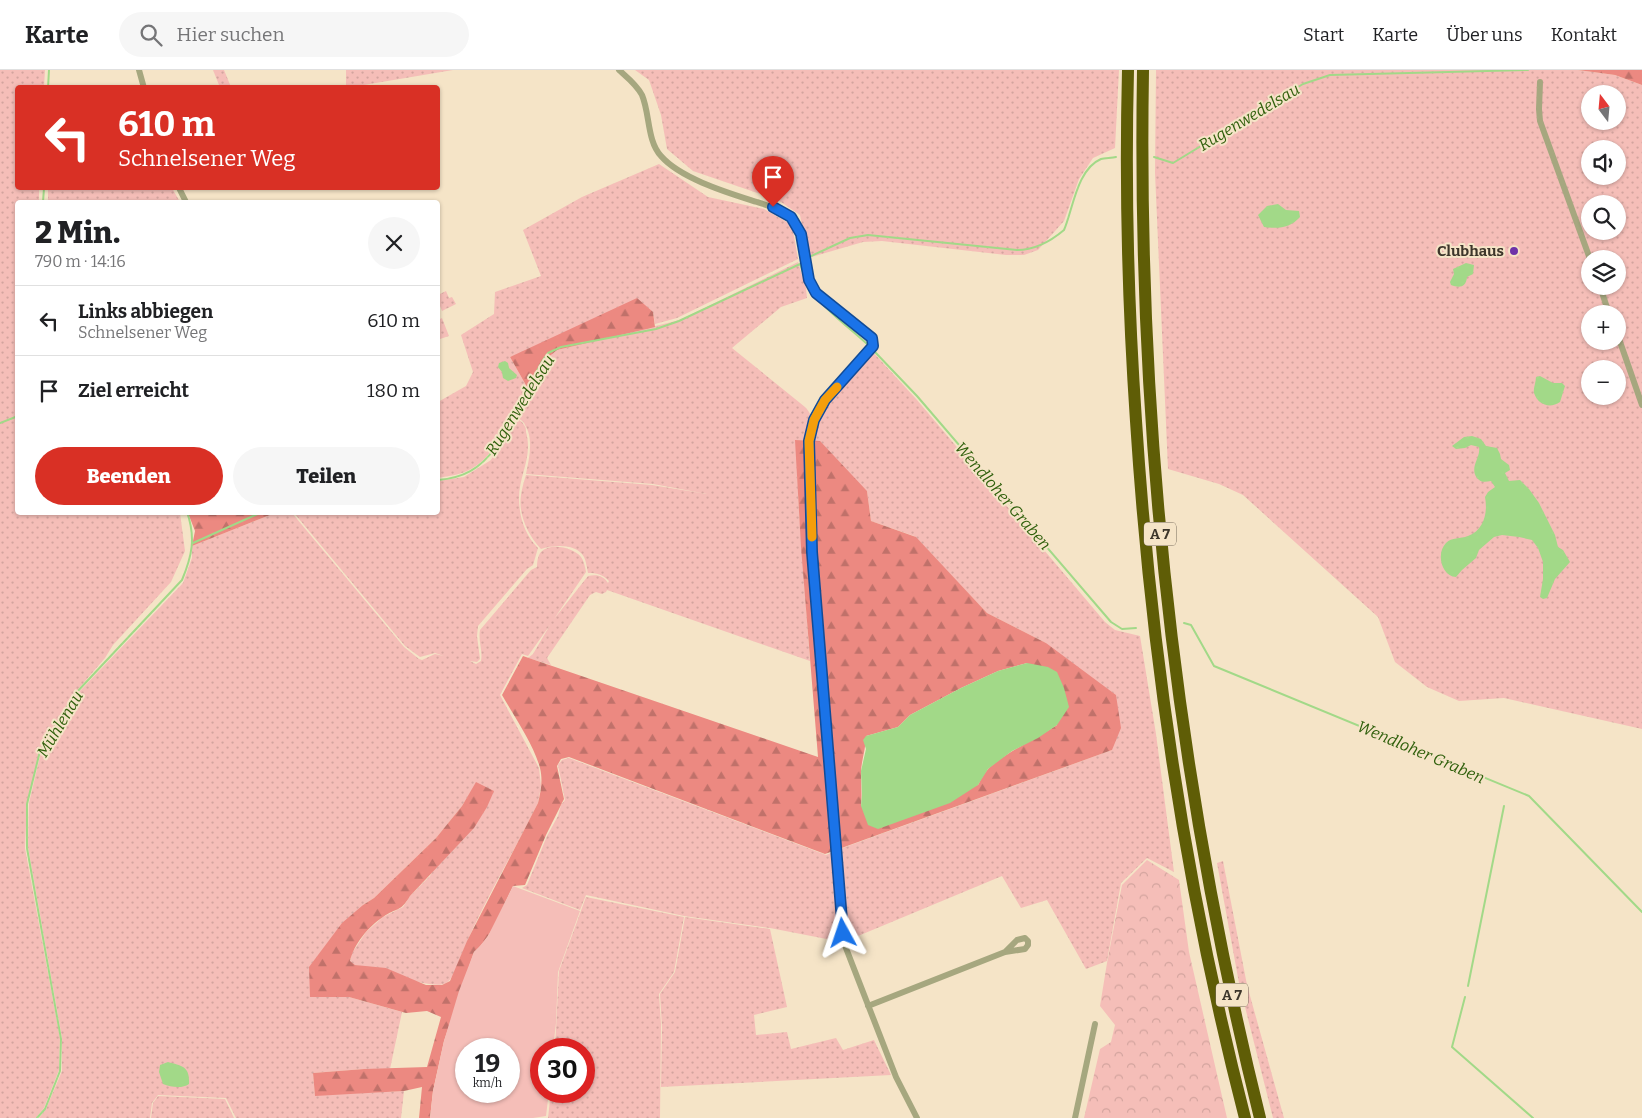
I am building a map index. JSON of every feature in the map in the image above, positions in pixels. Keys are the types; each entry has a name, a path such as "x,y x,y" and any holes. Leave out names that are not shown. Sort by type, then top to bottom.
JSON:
{"highway":[{"name":"A 7","path":"1128,70 1128,273 1141,499 1154,629 1167,726 1194,886 1214,985 1245,1118"},
{"name":"A 7","path":"1143,70 1142,195 1147,342 1154,458 1166,584 1188,755 1201,838 1228,978 1260,1118"}],"street":[{"path":"139,70 143,85"},
{"path":"619,70 637,86 643,97 655,145 660,156 672,166 709,186 773,207 791,217 801,234 809,280 816,293 872,338 873,346 825,400 814,420 809,441 812,552 844,943 896,1077 917,1118"},
{"path":"1540,82 1540,121 1587,250"},
{"path":"1623,350 1642,405"},
{"path":"868,1006 1005,952"},
{"path":"1074,1118 1095,1024"}],"green space":[{"path":"0,70 45,70 44,85 15,85 15,190 39,190 39,200 15,200 15,515 180,515 185,551 171,582 113,645 105,658 74,694 40,751 27,803 25,848 60,1038 59,1070 44,1108 36,1118 0,1118"},
{"path":"213,70 224,70 230,85 219,85"},
{"path":"346,70 453,70 364,85 346,85"},
{"path":"635,70 1119,70 1115,148 1093,158 1079,179 1064,221 1038,250 1024,255 1006,255 882,241 863,242 808,258 800,215 778,200 693,171 667,149 661,115 649,80"},
{"path":"1156,70 1578,70 1615,75 1642,85 1642,729 1504,698 1459,701 1427,687 1395,662 1378,617 1243,495 1219,484 1168,469 1155,173"},
{"path":"1578,70 1642,70 1642,85 1615,75"},
{"path":"659,164 708,197 764,209 792,225 798,259 677,318 655,324 653,312 510,357 527,387 504,432 489,454 480,463 459,474 440,478 440,401 466,386 473,372 461,335 494,314 495,292 541,276 523,230 582,197"},
{"path":"48,190 173,190 179,200 48,200"},
{"path":"798,262 807,298 781,307 732,348 805,407 811,419 807,441 796,440 810,661 607,590 602,594 596,592 590,595 547,658 551,665 528,658 533,654 550,625 528,656 522,654 500,695 539,768 541,786 538,803 481,912 454,974 444,984 427,984 355,965 350,962 352,953 366,932 383,917 403,907 410,896 430,876 477,782 462,806 436,838 374,898 363,905 310,997 349,997 402,1012 390,1069 313,1073 315,1095 404,1091 401,1118 236,1118 226,1098 158,1095 152,1103 150,1118 39,1118 46,1109 62,1071 62,1038 28,847 29,803 41,752 76,695 183,583 192,558 192,546 270,515 294,515 404,647 422,660 435,654 444,656 435,653 420,657 405,646 296,515 440,515 440,481 464,477 491,460 516,418 525,427 528,441 527,458 519,498 520,512 526,531 538,548 533,565 527,569 478,626 477,636 480,659 477,662 470,661 476,664 481,661 480,630 531,570 537,567 539,555 548,548 541,549 525,524 520,502 526,475 652,485 707,494 653,484 526,474 530,449 529,436 524,422 516,417 545,360 557,350 680,320","holes":["558,546 576,549 584,557 588,573 599,574 609,581 608,583 597,575 588,576 554,619 586,572 582,559 578,554 562,547 552,547"]},
{"path":"446,291 449,298 452,297 456,304 442,311 440,294"},
{"path":"637,298 653,312 655,327 557,350 545,360 531,389 527,387 510,357"},
{"path":"442,318 449,336 440,339 440,319"},
{"path":"871,350 917,400 1105,622 1115,630 1140,636 1156,734 1174,872 1147,858 1121,883 1107,961 1086,969 1047,900 1021,908 1002,876 846,941 837,850 1112,750 1046,643 987,613 914,536 871,521 867,491 811,441 815,421 827,401"},
{"path":"795,440 820,441 867,491 871,521 916,537 987,613 1046,643 1116,695 1121,728 1112,750 825,854 569,757 561,759 557,766 564,799 546,835 525,885 513,886 492,930 474,952 444,1041 433,1091 430,1118 419,1118 422,1087 404,1091 315,1096 313,1073 427,1067 441,1017 427,1011 406,1013 349,997 310,997 309,967 342,923 374,898 436,838 462,806 476,782 494,791 474,828 410,896 404,905 383,917 367,931 358,942 350,961 355,965 386,968 426,985 442,985 450,981 467,941 539,799 541,777 537,759 529,740 502,695 523,656 818,757 801,547","holes":["1027,663 1057,725 1014,750 989,768 978,785 861,806 861,768 866,736 898,727 910,715 998,671"]},
{"path":"189,515 270,515 192,546 195,531"},
{"path":"569,758 826,855 835,851 842,942 770,928 684,916 586,895 580,910 522,888 527,885 547,836 565,800 558,765 562,760"},
{"path":"1147,860 1179,880 1189,952 1227,1118 1084,1118 1100,1049 1111,1042 1115,1025 1100,1006 1122,885"},
{"path":"1223,861 1247,985 1284,1118 1273,1118 1239,983 1217,863"},
{"path":"513,886 580,911 558,972 554,1038 530,1038 530,1103 548,1103 546,1116 533,1118 430,1118 433,1091 444,1041 459,991 474,952 488,936"},
{"path":"586,897 684,917 674,972 659,994 661,1024 660,1118 548,1118 550,1103 595,1103 595,1038 556,1038 559,971"},
{"path":"685,917 770,929 787,1007 754,1015 756,1035 787,1032 791,1049 836,1038 843,1050 874,1040 891,1075 661,1087 662,1027 660,994 675,972"},
{"path":"158,1096 225,1099 234,1118 151,1118 153,1103"}],"shaded area":[{"path":"1278,204 1286,210 1299,211 1300,217 1284,227 1264,227 1258,215 1267,206"},
{"path":"1466,263 1474,265 1473,274 1467,277 1462,286 1451,285 1450,282 1454,274 1453,269"},
{"path":"505,361 508,363 509,368 517,375 516,378 508,381 503,378 502,372 498,367 499,363"},
{"path":"1540,376 1553,383 1562,383 1565,386 1560,402 1545,405 1538,400 1534,390 1536,377"},
{"path":"1472,436 1481,439 1486,446 1497,448 1501,459 1509,465 1510,470 1505,473 1509,481 1520,480 1529,489 1539,503 1555,535 1558,547 1563,550 1570,562 1555,579 1547,598 1543,599 1540,597 1543,562 1538,548 1532,540 1502,535 1494,537 1479,550 1476,558 1456,577 1447,573 1444,568 1441,558 1443,547 1451,540 1468,536 1478,530 1484,520 1486,509 1485,497 1495,487 1491,481 1480,481 1475,474 1474,470 1479,447 1471,445 1456,449 1452,446 1464,437"},
{"path":"1027,663 1048,667 1057,672 1069,707 1057,725 1038,738 1012,751 988,769 978,785 950,803 878,829 868,825 861,806 861,771 866,749 863,740 866,736 898,727 910,715 961,688 998,671"},
{"path":"168,1062 181,1066 186,1070 189,1084 183,1087 176,1087 163,1084 159,1072 160,1065"}],"waterway":[{"name":"Mühlenau","path":"48,85 49,70"},
{"name":"Rugenwedelsau","path":"1154,157 1173,163 1303,84 1330,75 1528,70"},
{"name":"Rugenwedelsau","path":"809,257 850,238 868,235 1017,250 1036,247 1054,238 1064,230 1077,190 1086,171 1101,159 1116,157"},
{"name":"Mühlenau","path":"43,200 44,190"},
{"name":"Rugenwedelsau","path":"440,480 463,475 477,467 495,448 548,353 561,347 656,329 679,321 800,264 804,275"},
{"name":"Wendloher Graben","path":"808,284 818,299 867,344"},
{"name":"Wendloher Graben","path":"874,351 917,396 1111,622 1122,629 1136,628"},
{"path":"0,423 15,417"},
{"name":"Mühlenau","path":"37,1118 45,1109 60,1071 61,1039 27,848 27,804 40,751 75,694 182,580 192,547 188,515"},
{"name":"Rugenwedelsau","path":"193,543 255,515"},
{"name":"Wendloher Graben","path":"1184,623 1191,625 1214,666 1529,796 1642,912"},
{"path":"1468,986 1504,806"},
{"path":"1465,997 1452,1047 1533,1118"}],"slow traffic":[{"path":"812,537 809,441 814,420 825,400 837,387"}],"place":[{"name":"Clubhaus","path":"1514,251"}],"route":[{"path":"773,207 791,217 801,234 809,280 816,293 872,338 873,346 825,400 814,420 809,441 812,552 843,933"}]}
